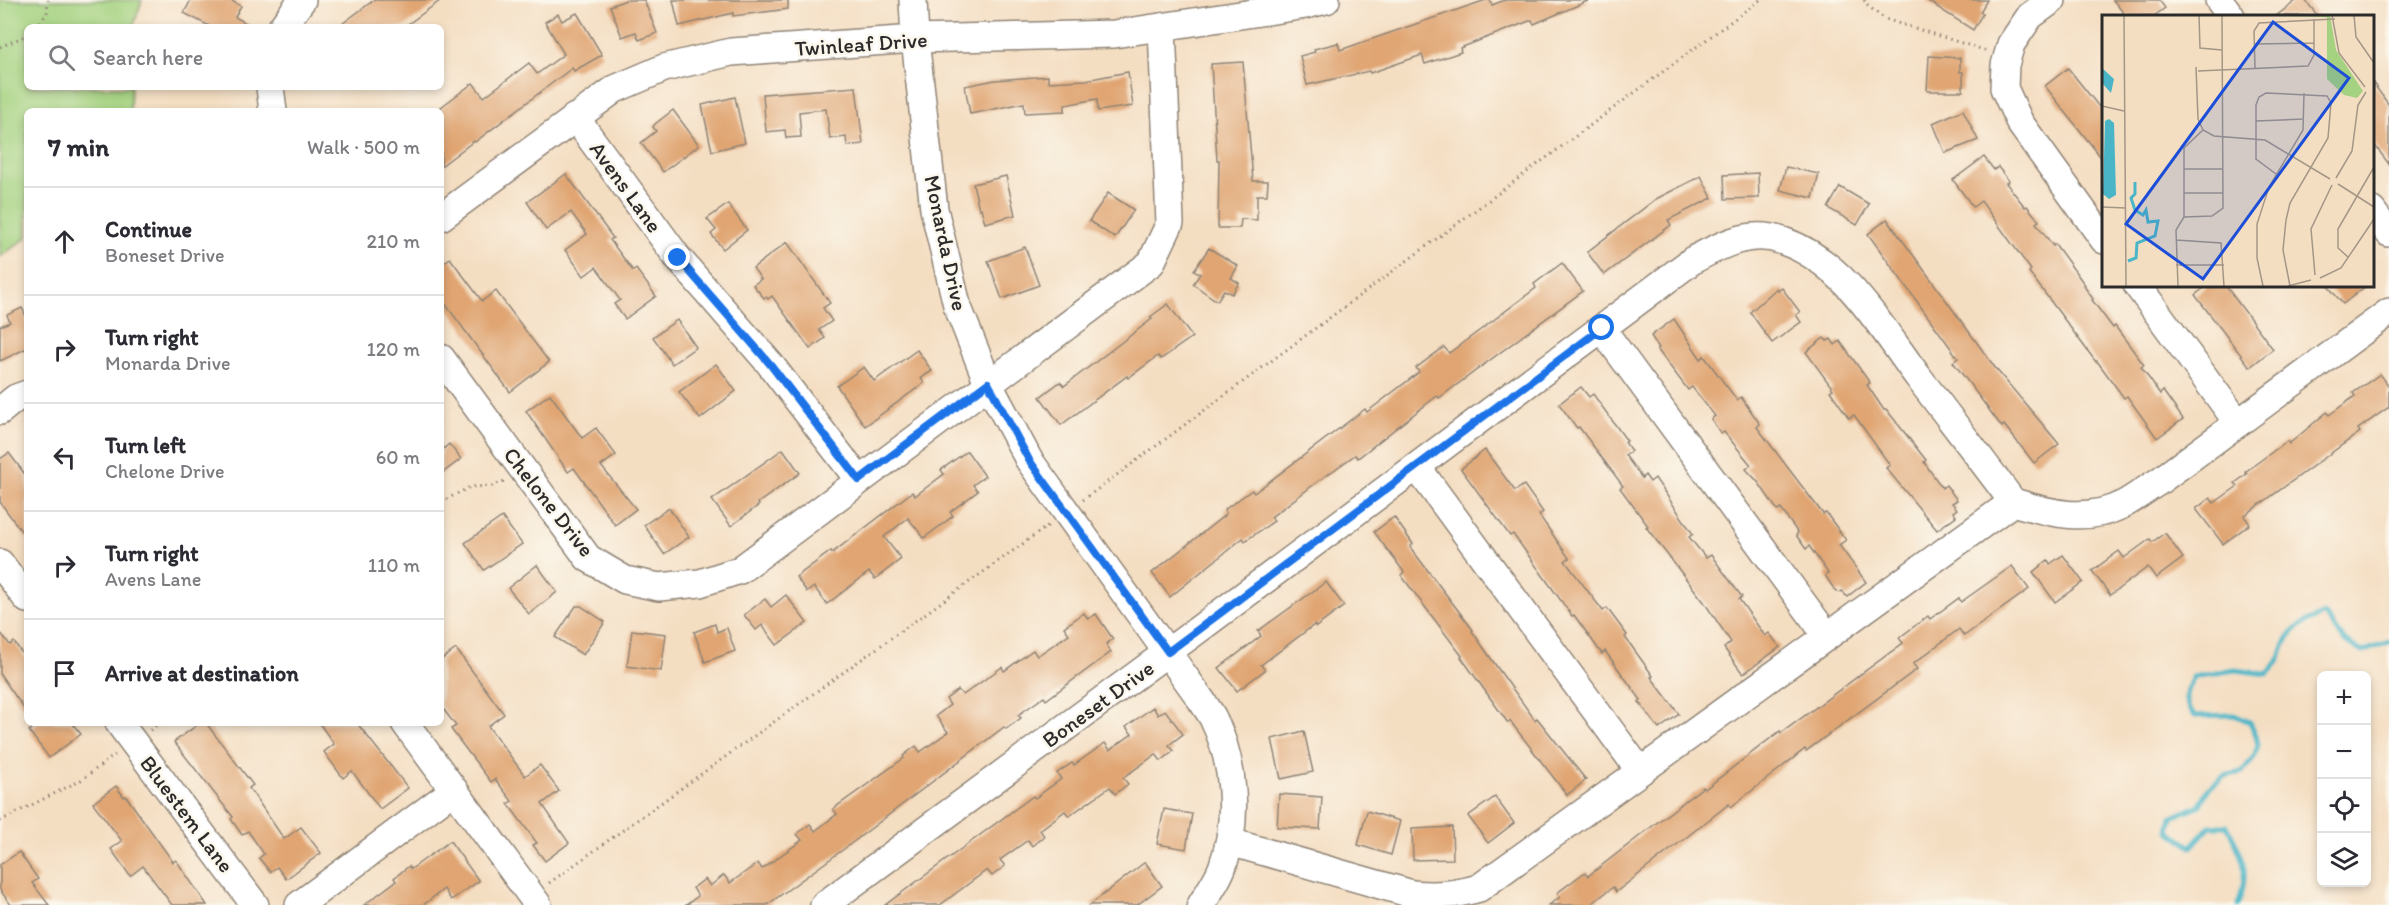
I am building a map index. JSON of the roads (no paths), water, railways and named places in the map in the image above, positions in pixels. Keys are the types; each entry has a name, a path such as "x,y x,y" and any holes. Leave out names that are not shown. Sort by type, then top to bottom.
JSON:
{"street":[{"path":"284,24 302,0"},
{"name":"Monarda Drive","path":"914,0 915,39 934,209 957,305 988,383 1029,460 1168,652 1212,718 1221,738 1232,791 1230,842 1221,871 1201,905"},
{"name":"Twinleaf Drive","path":"444,215 615,89 664,68 731,52 915,39 1114,34 1326,0"},
{"path":"2052,0 2030,16 2011,44 1996,58 2004,88 2020,123 2102,237"},
{"path":"2219,0 2230,15"},
{"name":"Chelone Drive","path":"444,362 588,558 625,580 659,587 700,583 740,570 1151,263 1170,223 1162,27"},
{"path":"270,90 273,108"},
{"name":"Avens Lane","path":"575,117 678,258 770,364 859,480"},
{"path":"2374,212 2389,233"},
{"name":"Boneset Drive","path":"824,905 1168,652 1693,260 1725,243 1750,236 1782,240 1812,254 1850,287 2013,502"},
{"path":"2138,286 2238,423"},
{"path":"1230,842 1412,894 1457,895 1479,888 2013,502 2053,514 2090,514 2121,505 2158,482 2389,312"},
{"path":"1602,328 1827,636"},
{"path":"0,411 16,398 24,395"},
{"path":"1417,467 1640,771"},
{"path":"0,563 24,595"},
{"path":"407,726 534,901"},
{"name":"Bluestem Lane","path":"126,732 255,905"},
{"path":"299,905 454,790"}],"waterway":[{"path":"2238,905 2244,883 2243,864 2238,847 2227,826 2210,826 2191,847 2169,831 2172,817 2200,805 2208,789 2224,776 2242,772 2254,757 2258,745 2250,722 2234,715 2195,716 2186,701 2193,677 2235,670 2267,674 2277,662 2292,632 2324,614 2345,641 2362,652 2389,642"}]}
